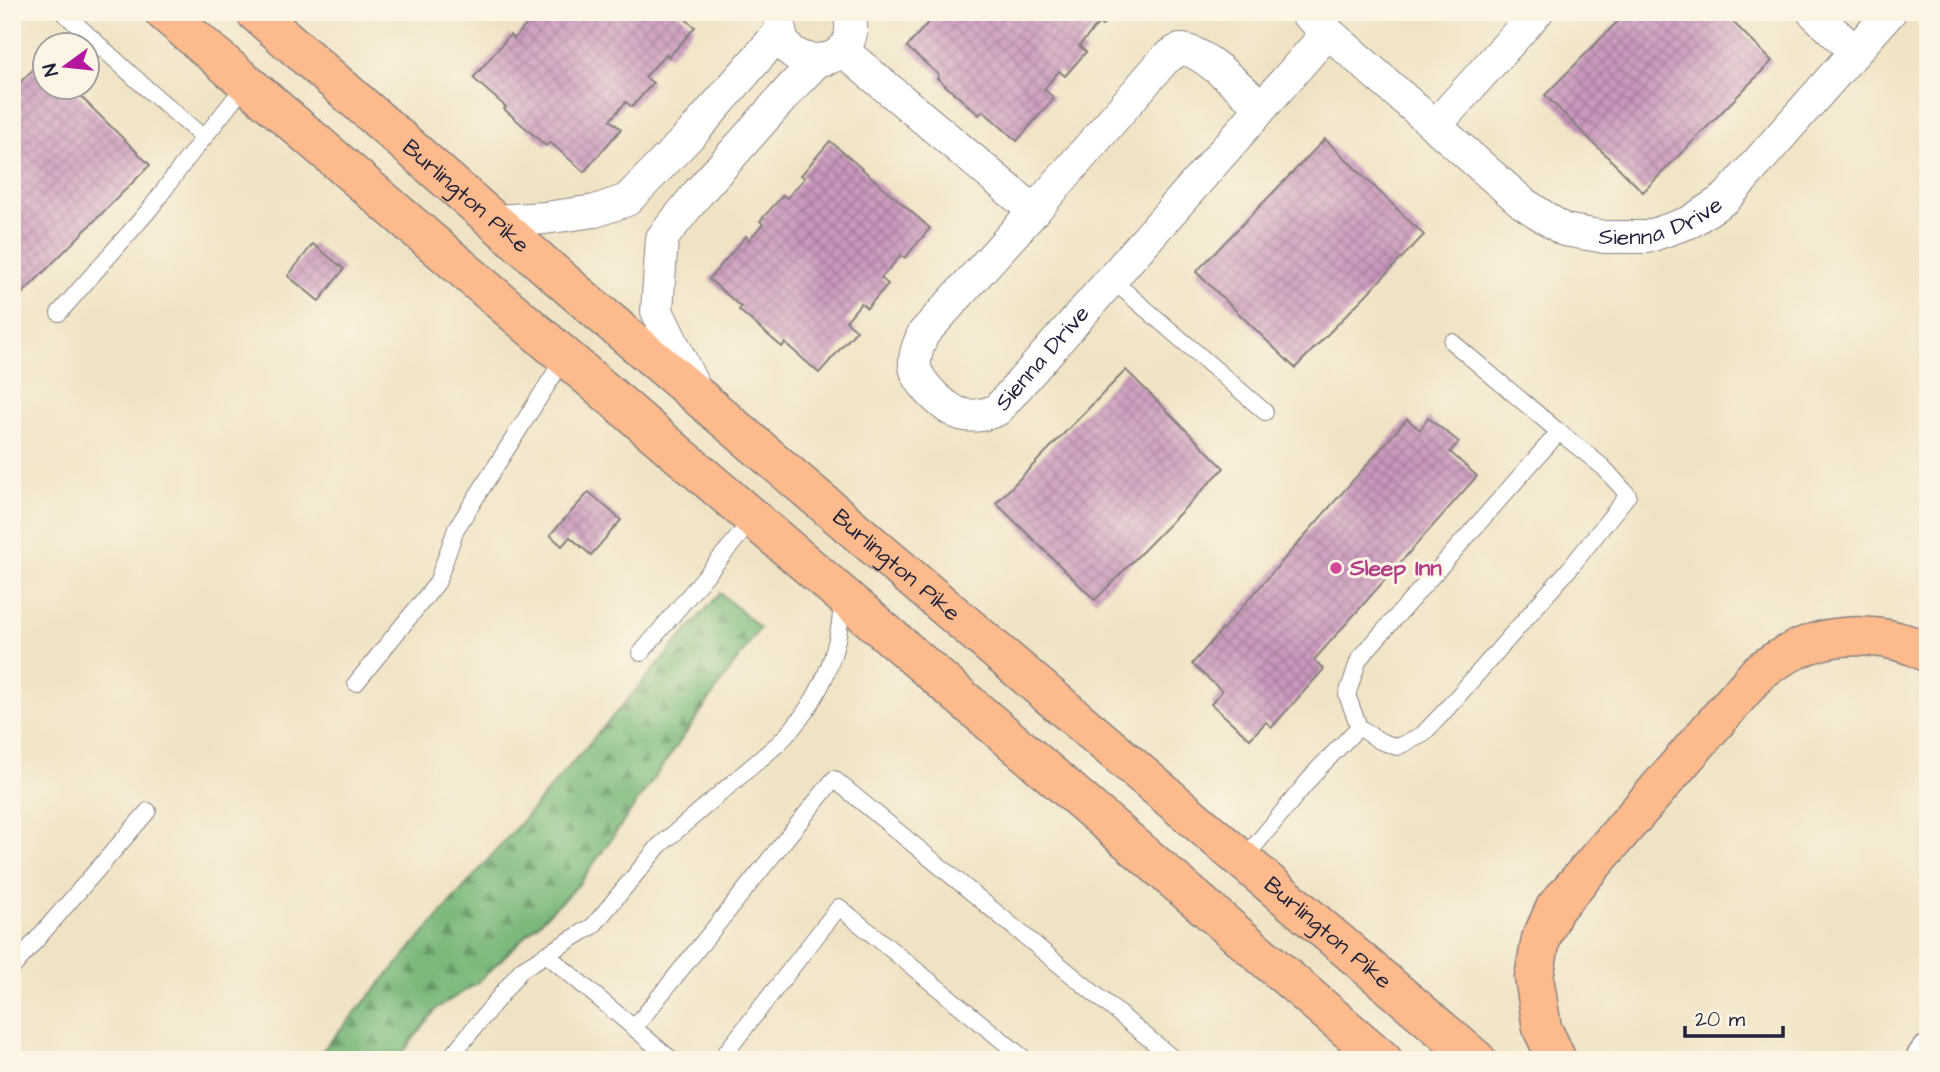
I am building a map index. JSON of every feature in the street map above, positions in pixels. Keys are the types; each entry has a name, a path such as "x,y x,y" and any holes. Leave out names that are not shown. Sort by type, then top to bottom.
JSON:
{"highway":[{"path":"164,12 1383,1060"},
{"name":"Burlington Pike","path":"254,12 698,397 1477,1060"},
{"path":"1557,1060 1542,1028 1534,977 1541,939 1555,908 1759,672 1783,656 1808,645 1832,639 1885,638 1911,644 1928,653"}],"street":[{"path":"1435,126 1537,12"},
{"path":"1813,12 1855,52"},
{"name":"Sienna Drive","path":"1262,107 1208,61 1191,51 1178,50 1165,59 923,334 916,350 915,369 925,386 942,404 961,415 980,416 997,410 1262,107 1317,22 1523,203 1564,230 1605,237 1647,237 1690,222 1726,198 1890,12"},
{"path":"494,221 595,211 627,200 695,130 781,22"},
{"path":"781,22 788,47 801,58 844,32"},
{"path":"844,32 1034,211"},
{"path":"698,397 657,311 662,238 792,87 844,32"},
{"path":"1924,1060 1928,1055"}],"lane":[{"path":"63,12 204,138"},
{"path":"59,313 150,209 247,83"},
{"path":"1111,279 1265,412"},
{"path":"1452,342 1603,467 1628,495 1570,568 1422,735 1397,747 1380,741 1359,727 1347,695 1359,659 1559,432"},
{"path":"356,683 437,583 456,529 565,356"},
{"path":"641,653 753,519"},
{"path":"448,1060 522,969 593,926 659,846 794,729 817,694 834,657 839,636 842,595"},
{"path":"1243,860 1318,769 1359,727"},
{"path":"634,1028 834,779 1175,1060"},
{"path":"12,968 148,811"},
{"path":"720,1060 839,907 1026,1060"},
{"path":"546,954 671,1060"}],"green space":[{"path":"720,593 760,628 580,883 476,984 437,1008 397,1060 314,1060"}],"building":[{"path":"532,12 677,12 695,27 669,57 666,54 645,77 653,83 632,107 626,102 610,120 621,129 584,172 550,142 546,146 473,78 510,35 514,39 528,23 525,20"},
{"path":"937,12 1114,12 1102,26 1099,23 1079,46 1086,52 1065,76 1059,71 1044,89 1054,98 1017,141 983,111 979,115 907,47"},
{"path":"1627,12 1723,12 1772,61 1643,192 1545,95"},
{"path":"32,71 32,102 86,102 150,165 12,304 12,90"},
{"path":"1325,139 1424,235 1295,368 1196,272"},
{"path":"830,141 930,228 905,258 901,255 881,278 888,284 867,308 861,303 846,321 857,330 819,373 785,343 782,347 739,310 741,307 709,279 746,236 749,240 763,224 760,221 783,195 787,198 805,178 801,175"},
{"path":"313,244 344,269 319,301 288,276"},
{"path":"1126,370 1224,468 1095,600 996,503"},
{"name":"Sleep Inn","path":"1428,418 1459,442 1450,452 1477,476 1314,660 1324,669 1272,727 1266,722 1250,739 1211,704 1222,691 1192,664 1407,419 1420,430"},
{"path":"589,492 621,520 591,555 570,537 562,546 550,535"}],"place":[{"name":"Sleep Inn","path":"1336,568"}]}
